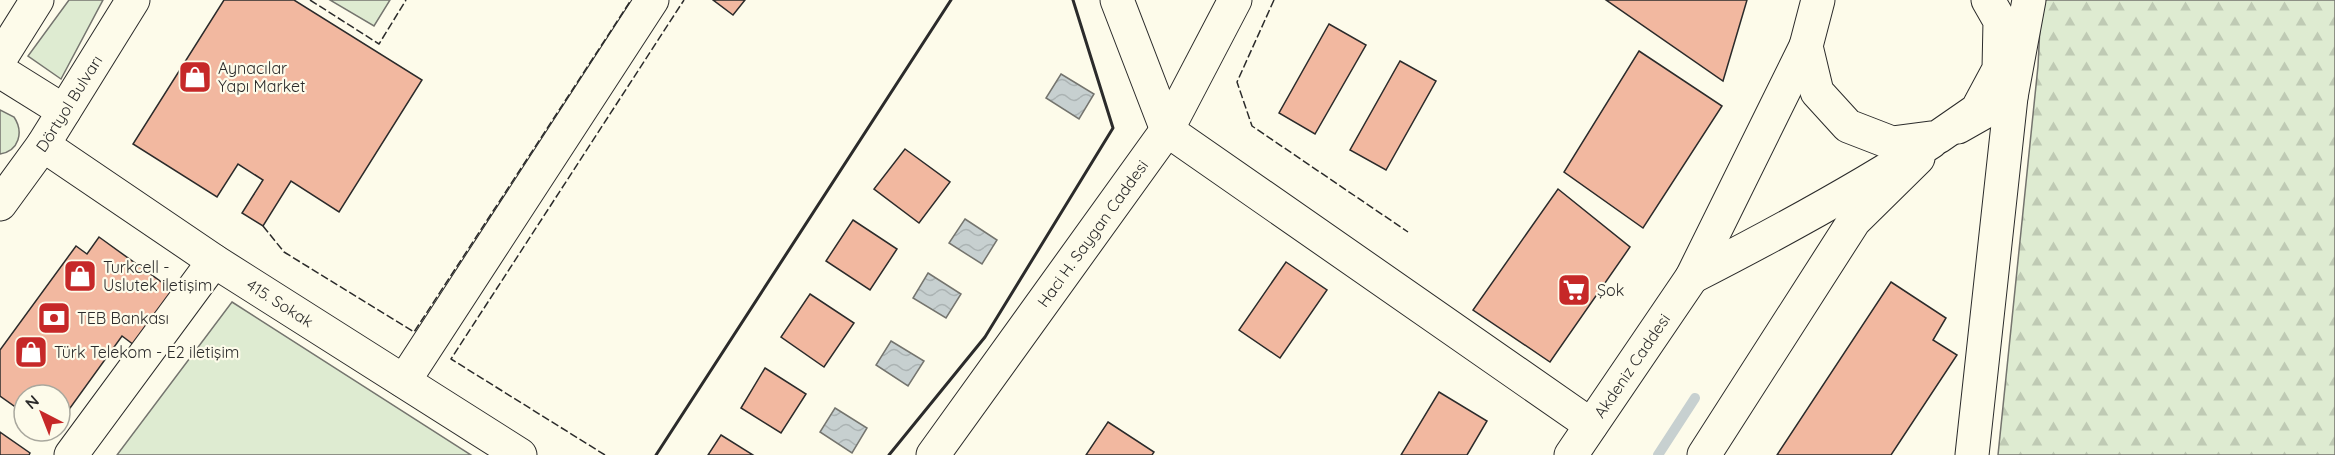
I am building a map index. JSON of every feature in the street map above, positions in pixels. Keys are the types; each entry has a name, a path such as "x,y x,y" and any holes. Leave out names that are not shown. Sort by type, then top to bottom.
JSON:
{"street":[{"path":"0,58 37,0"},
{"name":"Dörtyol Bulvarı","path":"3,193 43,145 133,0"},
{"path":"404,381 652,0"},
{"path":"1117,0 1167,130 1591,425"},
{"name":"Haci H. Saygan Caddesi","path":"933,455 1167,130 1235,0"},
{"name":"Akdeniz Caddesi","path":"1571,455 1692,277 1806,46 1818,0"},
{"path":"1692,277 1849,193 1977,110 1999,69 2000,21 1988,0"},
{"path":"1972,455 2011,97 2029,0"},
{"path":"1806,46 1817,92 1848,126 1892,143 1938,137 1979,117 2011,97"},
{"path":"0,71 64,111"},
{"path":"1704,455 1854,221 1938,137"},
{"name":"415. Sokak","path":"43,145 214,261 520,455"},
{"path":"70,455 214,261"}],"green space":[{"path":"69,0 103,0 61,79 28,56"},
{"path":"330,0 390,0 374,26"},
{"path":"2045,0 2335,0 2335,455 1998,455 2038,66 2040,26"},
{"path":"0,110 14,117 19,135 12,149 0,154"},
{"path":"232,302 471,455 117,455"}],"water":[{"path":"1061,74 1094,94 1079,119 1046,98"},
{"path":"965,219 997,240 982,264 949,243"},
{"path":"928,273 961,294 946,318 913,298"},
{"path":"891,341 924,361 908,386 876,365"},
{"path":"835,408 867,428 852,453 820,432"}],"building":[{"path":"224,0 294,0 422,80 339,212 291,181 263,226 242,213 263,180 238,164 217,197 133,144"},
{"path":"713,0 745,0 733,15"},
{"path":"1606,0 1747,0 1723,81"},
{"path":"1329,24 1366,45 1315,134 1279,113"},
{"path":"1639,51 1722,106 1643,228 1564,172"},
{"path":"1400,61 1436,81 1386,170 1350,150"},
{"path":"905,149 950,182 919,223 874,189"},
{"path":"1558,189 1630,247 1550,362 1473,310"},
{"path":"853,220 897,249 870,290 826,261"},
{"path":"99,237 178,294 138,348 122,336 72,405 72,383 12,383 12,404 0,396 0,350 76,246 87,254"},
{"path":"1286,262 1327,290 1280,358 1239,330"},
{"path":"1891,282 1946,318 1933,340 1957,355 1891,455 1777,455"},
{"path":"810,294 854,323 824,367 781,337"},
{"path":"765,368 806,394 781,433 741,408"},
{"path":"1439,392 1487,421 1467,455 1401,455"},
{"path":"1108,422 1154,452 1152,455 1086,455"},
{"path":"0,432 12,440 12,443 16,443 30,453 29,455 0,455"},
{"path":"721,435 753,455 708,455"}],"waterway":[{"path":"1658,455 1695,398"}],"fence":[{"path":"310,0 379,44 406,0"},
{"path":"263,226 284,252 414,332 631,0"},
{"path":"605,455 451,359 684,0"},
{"path":"1274,0 1237,82 1252,126 1408,232"}],"wall":[{"path":"656,455 951,0"},
{"path":"889,455 985,337 1113,128 1073,0"}],"place":[{"name":"Aynacılar Yapı Market","path":"195,77"},
{"name":"Turkcell - Uslutek iletişim","path":"80,276"},
{"name":"Şok","path":"1574,290"},
{"name":"TEB Bankası","path":"54,318"},
{"name":"Türk Telekom - E2 iletişim","path":"31,352"}]}
